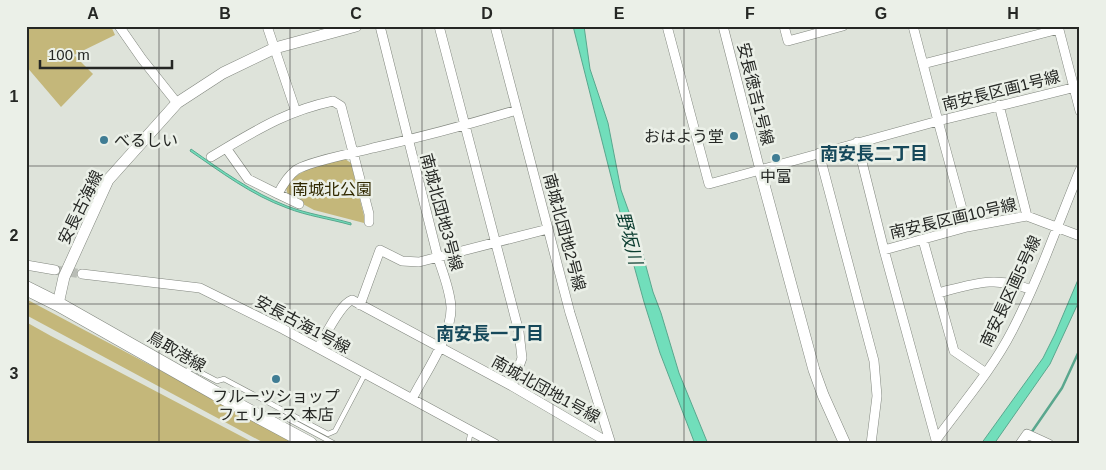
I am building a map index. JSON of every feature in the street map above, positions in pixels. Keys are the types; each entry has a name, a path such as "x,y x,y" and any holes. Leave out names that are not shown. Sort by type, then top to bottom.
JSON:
{"main road":[{"name":"鳥取港線","path":"26,288 310,444"}],"street":[{"path":"119,26 142,59 177,102"},
{"path":"267,26 296,112"},
{"name":"安長古海線","path":"58,304 64,276 108,180 177,102 223,73 275,48 356,26"},
{"name":"南城北団地3号線","path":"380,26 438,258 449,293 451,308 450,324 412,399"},
{"path":"439,26 519,332 522,358 512,386"},
{"name":"南城北団地2号線","path":"495,26 570,313 611,444"},
{"path":"667,26 709,184 938,121 968,227"},
{"name":"安長徳吉1号線","path":"723,26 760,170"},
{"path":"784,26 788,41 843,26"},
{"name":"南安長区画1号線","path":"913,26 938,121 1077,86"},
{"path":"923,64 1059,28 1077,86 1080,111"},
{"path":"211,157 264,124 333,101 341,106 369,214 369,222"},
{"path":"999,105 1027,216"},
{"path":"278,194 289,176 305,166 517,110"},
{"name":"南安長区画5号線","path":"857,142 936,442"},
{"path":"226,148 248,179 299,204"},
{"path":"819,153 874,361 877,408 871,444"},
{"path":"760,170 814,370 845,444"},
{"name":"南安長区画5号線","path":"936,442 986,373 1012,332 1080,170"},
{"name":"南安長区画10号線","path":"884,250 968,227 1027,216 1080,236"},
{"path":"318,348 346,304 352,300 360,304 380,250 402,261 419,262 548,229"},
{"path":"923,240 954,350 986,373"},
{"path":"26,265 55,270"},
{"name":"安長古海1号線","path":"82,274 200,288 223,298 318,348 496,444"},
{"path":"938,293 982,282 1002,281 1031,290"},
{"name":"南城北団地1号線","path":"360,304 512,386 611,444"},
{"path":"1020,444 1027,434 1049,444"}],"lane":[{"path":"181,374 192,368 217,381 224,378 328,434 335,431 365,374"},
{"path":"258,416 277,413 335,444"},
{"path":"468,444 471,431"}],"green space":[{"path":"26,26 111,26 115,35 74,55 93,74 61,107 26,66"},
{"name":"南城北公園","path":"345,159 351,163 364,223 314,210 288,196 286,188 297,175 320,165"},
{"path":"26,299 299,444 266,444 26,315"},
{"path":"26,322 51,336 256,444 26,444"}],"water":[{"name":"野坂川","path":"573,26 584,26 590,69 608,123 621,190 638,237 653,292 679,373 708,444 695,444 660,353 628,244"},
{"path":"191,149 274,201 303,211 351,223 351,225 302,213 261,197 190,151"},
{"path":"1080,275 1080,299 1050,364 994,444 981,444 1043,358"}],"waterway":[{"path":"1031,433 1062,388 1080,349"}],"tunnel":[{"path":"55,270 82,274"}],"place":[{"name":"おはよう堂","path":"734,136"},
{"name":"べるしい","path":"104,140"},
{"name":"中富","path":"776,158"},
{"name":"フルーツショップ フェリース 本店","path":"276,379"}],"district":[{"name":"南安長二丁目","path":"874,154"},
{"name":"南安長一丁目","path":"490,334"}]}
